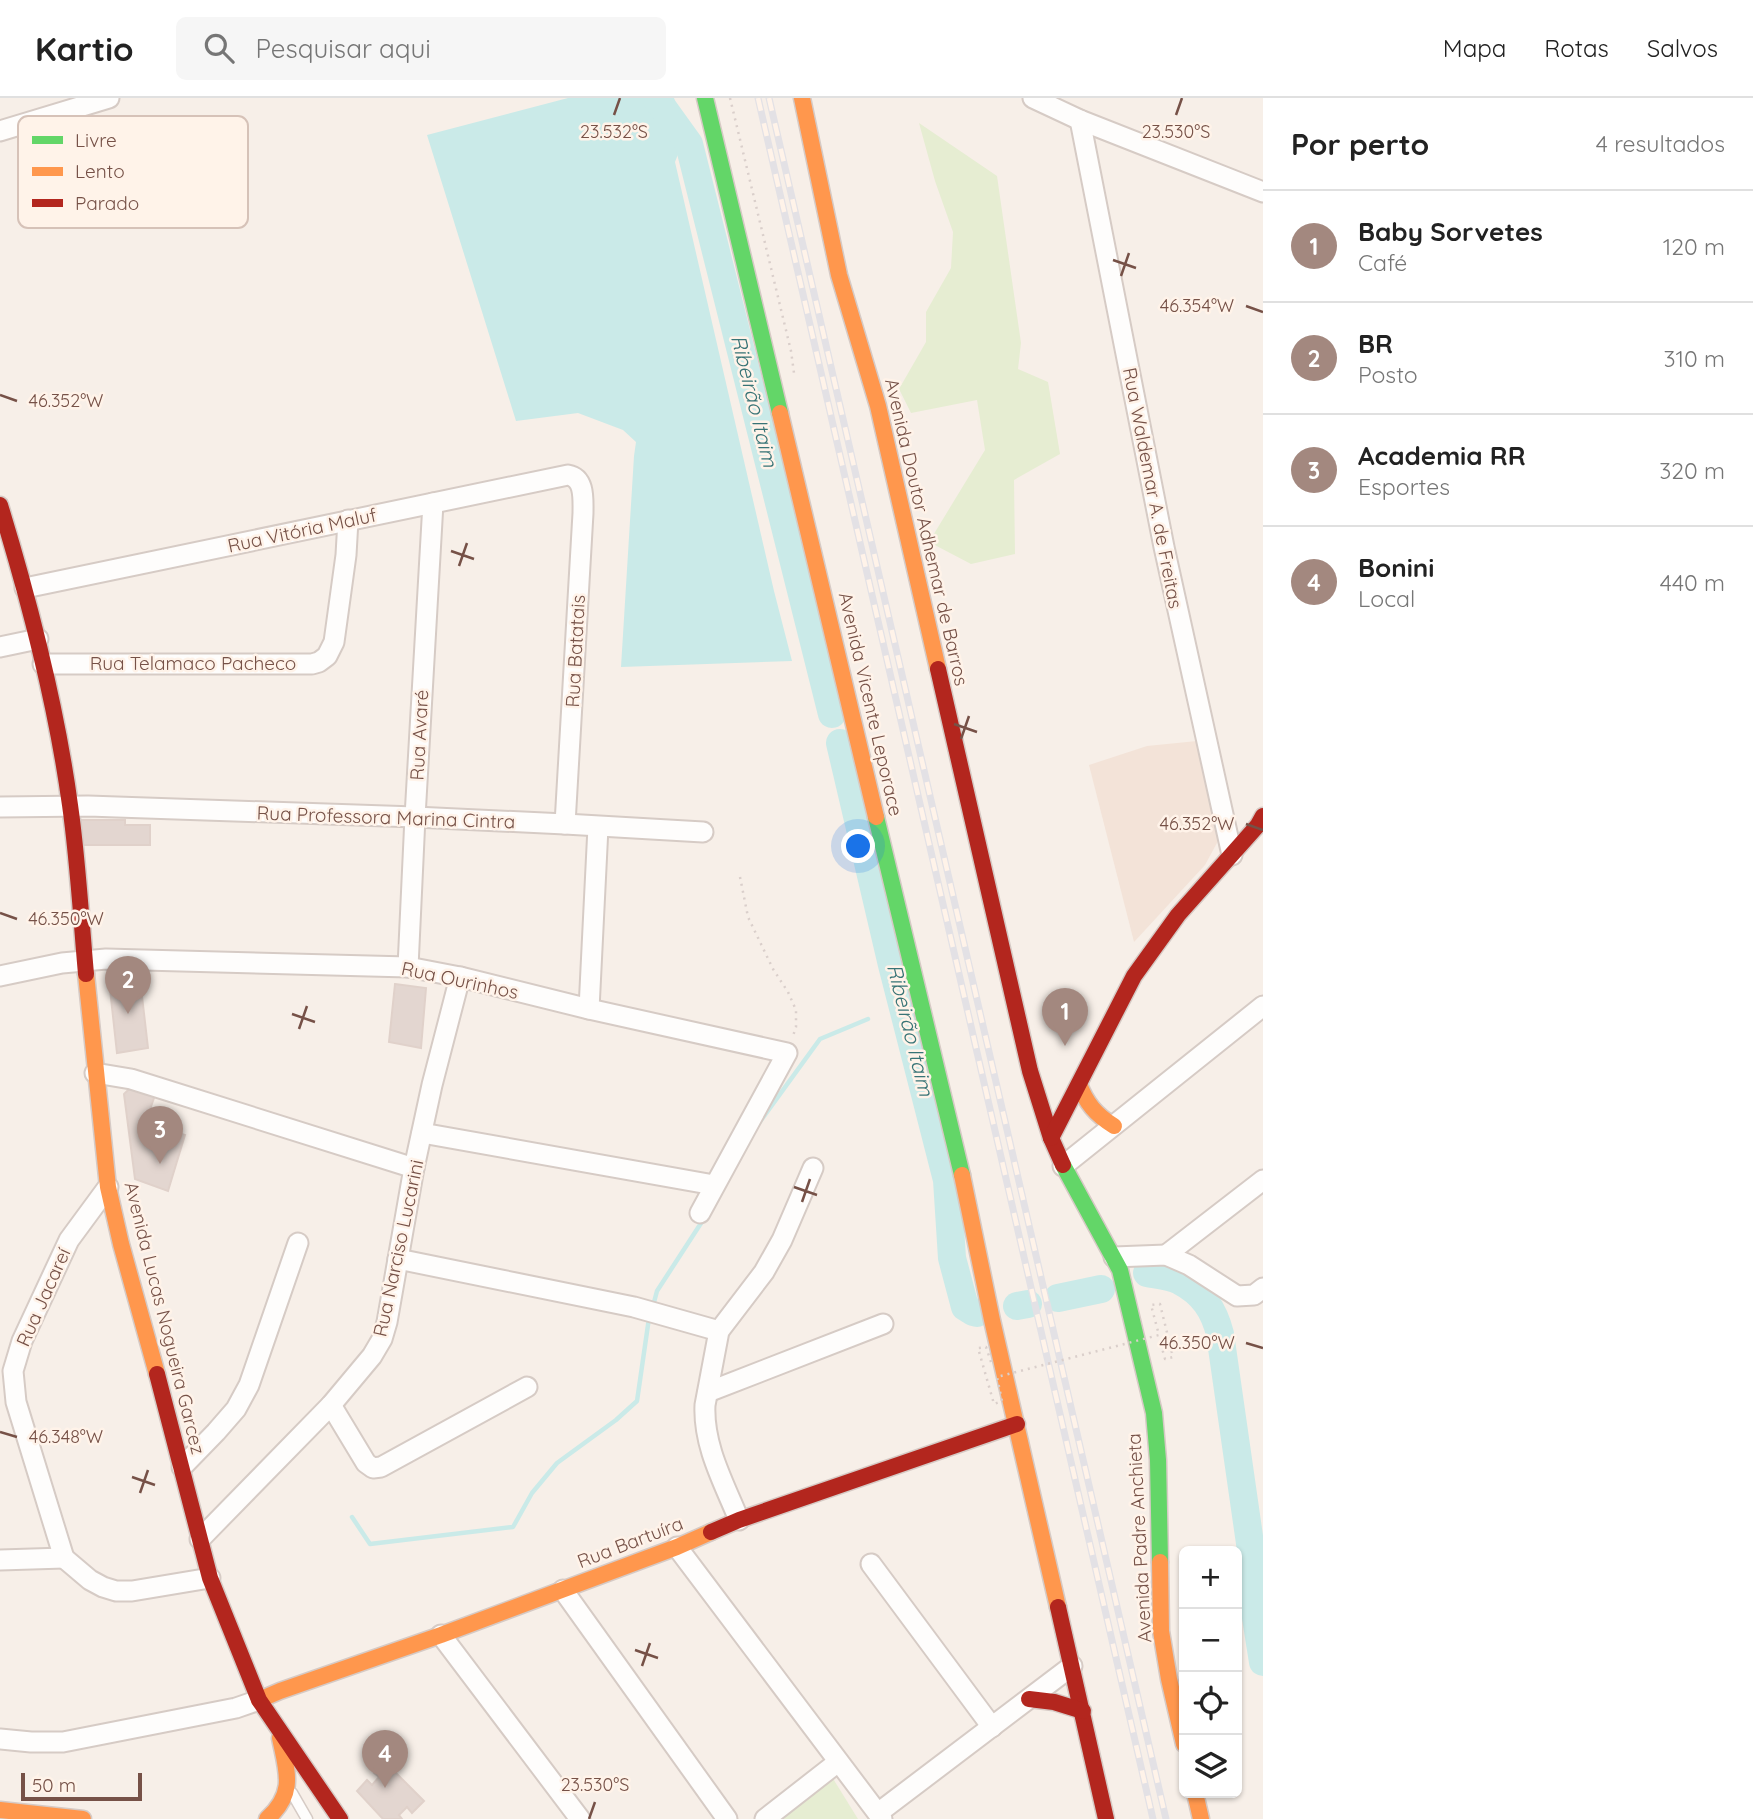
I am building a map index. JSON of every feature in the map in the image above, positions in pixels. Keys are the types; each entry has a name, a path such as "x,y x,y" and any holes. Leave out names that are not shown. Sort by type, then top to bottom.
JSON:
{"main road":[{"name":"Avenida Vicente Leporace","path":"705,98 962,1176 992,1320 1106,1819"},
{"name":"Avenida Doutor Adhemar de Barros","path":"802,98 839,275 878,406 1030,1072 1052,1138"},
{"name":"Avenida Lucas Nogueira Garcez","path":"0,505 38,639 70,805 108,1187 121,1244 210,1578 259,1700 340,1819"},
{"path":"1052,1138 1134,976 1178,915 1263,816"},
{"path":"1079,1084 1085,1102 1114,1126"},
{"name":"Avenida Padre Anchieta","path":"1052,1138 1063,1166 1117,1264 1154,1413 1158,1460 1161,1631 1182,1735"},
{"name":"Rua Bartuíra","path":"259,1700 563,1590 677,1547 739,1520 1017,1424"},
{"path":"1029,1699 1054,1702 1083,1711"},
{"path":"267,1819 283,1802 289,1786 278,1729"},
{"path":"1196,1798 1201,1819"},
{"path":"0,1810 43,1817 83,1819"}],"street":[{"path":"49,116 108,98"},
{"path":"1033,98 1080,120 1263,192"},
{"name":"Rua Waldemar A. de Freitas","path":"1080,120 1164,547 1232,855"},
{"path":"0,131 18,126"},
{"name":"Rua Vitória Maluf","path":"25,588 568,475 578,479"},
{"name":"Rua Batatais","path":"565,824 583,513 582,491 578,479"},
{"name":"Rua Avaré","path":"408,967 433,503"},
{"name":"Rua Telamaco Pacheco","path":"43,664 318,662 327,656 334,642 348,520"},
{"path":"0,647 38,639"},
{"name":"Rua Professora Marina Cintra","path":"0,807 70,805 415,817 703,832"},
{"path":"589,1009 598,827"},
{"name":"Rua Ourinhos","path":"0,976 85,960 408,967 786,1053"},
{"name":"Rua Narciso Lucarini","path":"200,1539 331,1405 372,1356 382,1339 414,1168 460,977"},
{"path":"1063,1166 1263,1006"},
{"path":"700,1213 786,1053"},
{"path":"95,1073 131,1079 414,1168"},
{"path":"422,1133 714,1185"},
{"path":"739,1520 711,1451 705,1416 719,1331 764,1272 782,1240 813,1168"},
{"path":"1117,1264 1166,1255 1263,1180"},
{"name":"Rua Jacareí","path":"64,1558 8,1403 13,1371 22,1341 68,1240 108,1187"},
{"path":"181,1467 236,1409 249,1385 298,1243"},
{"path":"1166,1255 1189,1265 1237,1296 1254,1294 1263,1288"},
{"path":"398,1259 634,1307 719,1331"},
{"path":"708,1392 883,1324"},
{"path":"331,1405 366,1463 373,1468 382,1467 527,1387"},
{"path":"677,1547 880,1816 1072,1666"},
{"path":"0,1560 64,1558 90,1580 116,1591 132,1591 210,1578"},
{"path":"871,1564 992,1727"},
{"path":"563,1590 727,1819"},
{"path":"441,1635 580,1819"},
{"path":"0,1738 63,1742 236,1708 259,1700"},
{"path":"765,1819 838,1762"}],"lane":[{"path":"289,1786 307,1819"}],"path":[{"path":"740,877 748,917 796,1010 796,1027 786,1053"},
{"path":"991,1362 986,1347 978,1348 994,1404 1002,1401 997,1377 1159,1335 1151,1305 1160,1304 1173,1357 1165,1359 1160,1341"}],"shaded area":[{"path":"1197,741 1218,841 1205,865 1134,942 1089,765 1147,746"}],"green space":[{"path":"919,123 997,176 1021,343 1018,369 1048,382 1060,454 1014,480 1015,554 971,564 929,542 985,450 977,400 911,413 899,389 926,342 926,312 951,268 953,232"},
{"path":"832,1777 858,1819 780,1819"}],"water":[{"path":"568,98 674,98 686,134 675,162 792,661 621,667 636,442 623,430 578,413 516,421 427,135"}],"building":[{"path":"81,820 125,820 125,825 150,825 150,845 81,845"},
{"path":"140,979 148,1048 117,1053 109,980"},
{"path":"395,984 426,988 421,1048 389,1042"},
{"path":"129,1089 155,1095 145,1124 185,1135 168,1191 135,1179 124,1094"},
{"path":"385,1762 424,1801 412,1813 407,1807 399,1815 402,1819 383,1819 357,1791 367,1780 372,1785 379,1777 374,1773"}],"waterway":[{"name":"Ribeirão Itaim","path":"656,98 689,144 832,714"},
{"name":"Ribeirão Itaim","path":"840,743 892,965 947,1180 952,1258 965,1307 977,1313"},
{"path":"759,1123 820,1039 868,1019"},
{"path":"653,1306 657,1291 705,1217"},
{"name":"Ribeirão Itaim","path":"1147,1273 1172,1278 1195,1291 1211,1310 1218,1325 1256,1585 1254,1605 1263,1662"},
{"name":"Ribeirão Itaim","path":"1058,1298 1101,1289"},
{"name":"Ribeirão Itaim","path":"1017,1306 1028,1304"},
{"path":"352,1517 370,1544 513,1527 532,1493 557,1463 616,1420 637,1401 649,1318"}],"railway":[{"path":"758,98 1153,1819"},
{"path":"769,98 1166,1819"}],"traffic: fast":[{"path":"705,98 780,413"},
{"path":"876,817 962,1175"},
{"path":"1063,1165 1120,1270 1154,1413 1158,1460 1160,1562"}],"traffic: slow":[{"path":"802,98 839,275 878,406 938,669"},
{"path":"780,413 876,817"},
{"path":"86,974 108,1187 157,1374"},
{"path":"1079,1084 1092,1108 1114,1126"},
{"path":"962,1175 992,1320 1058,1607"},
{"path":"259,1700 441,1635 711,1532"},
{"path":"1160,1562 1161,1631 1182,1735"},
{"path":"267,1819 286,1791 287,1772 280,1738"},
{"path":"1196,1798 1201,1819"},
{"path":"0,1810 83,1819"}],"traffic: jam":[{"path":"0,505 32,616 64,767 73,826 86,974"},
{"path":"938,669 1030,1071 1051,1138 1063,1165"},
{"path":"1051,1138 1134,976 1178,915 1263,816"},
{"path":"157,1374 210,1578 259,1700 340,1819"},
{"path":"711,1532 1017,1424"},
{"path":"1058,1607 1106,1819"},
{"path":"1029,1699 1054,1702 1083,1711"}],"place":[{"name":"BR","path":"128,1014"},
{"name":"Baby Sorvetes","path":"1065,1046"},
{"name":"Academia RR","path":"160,1164"},
{"name":"Bonini","path":"385,1788"}]}
